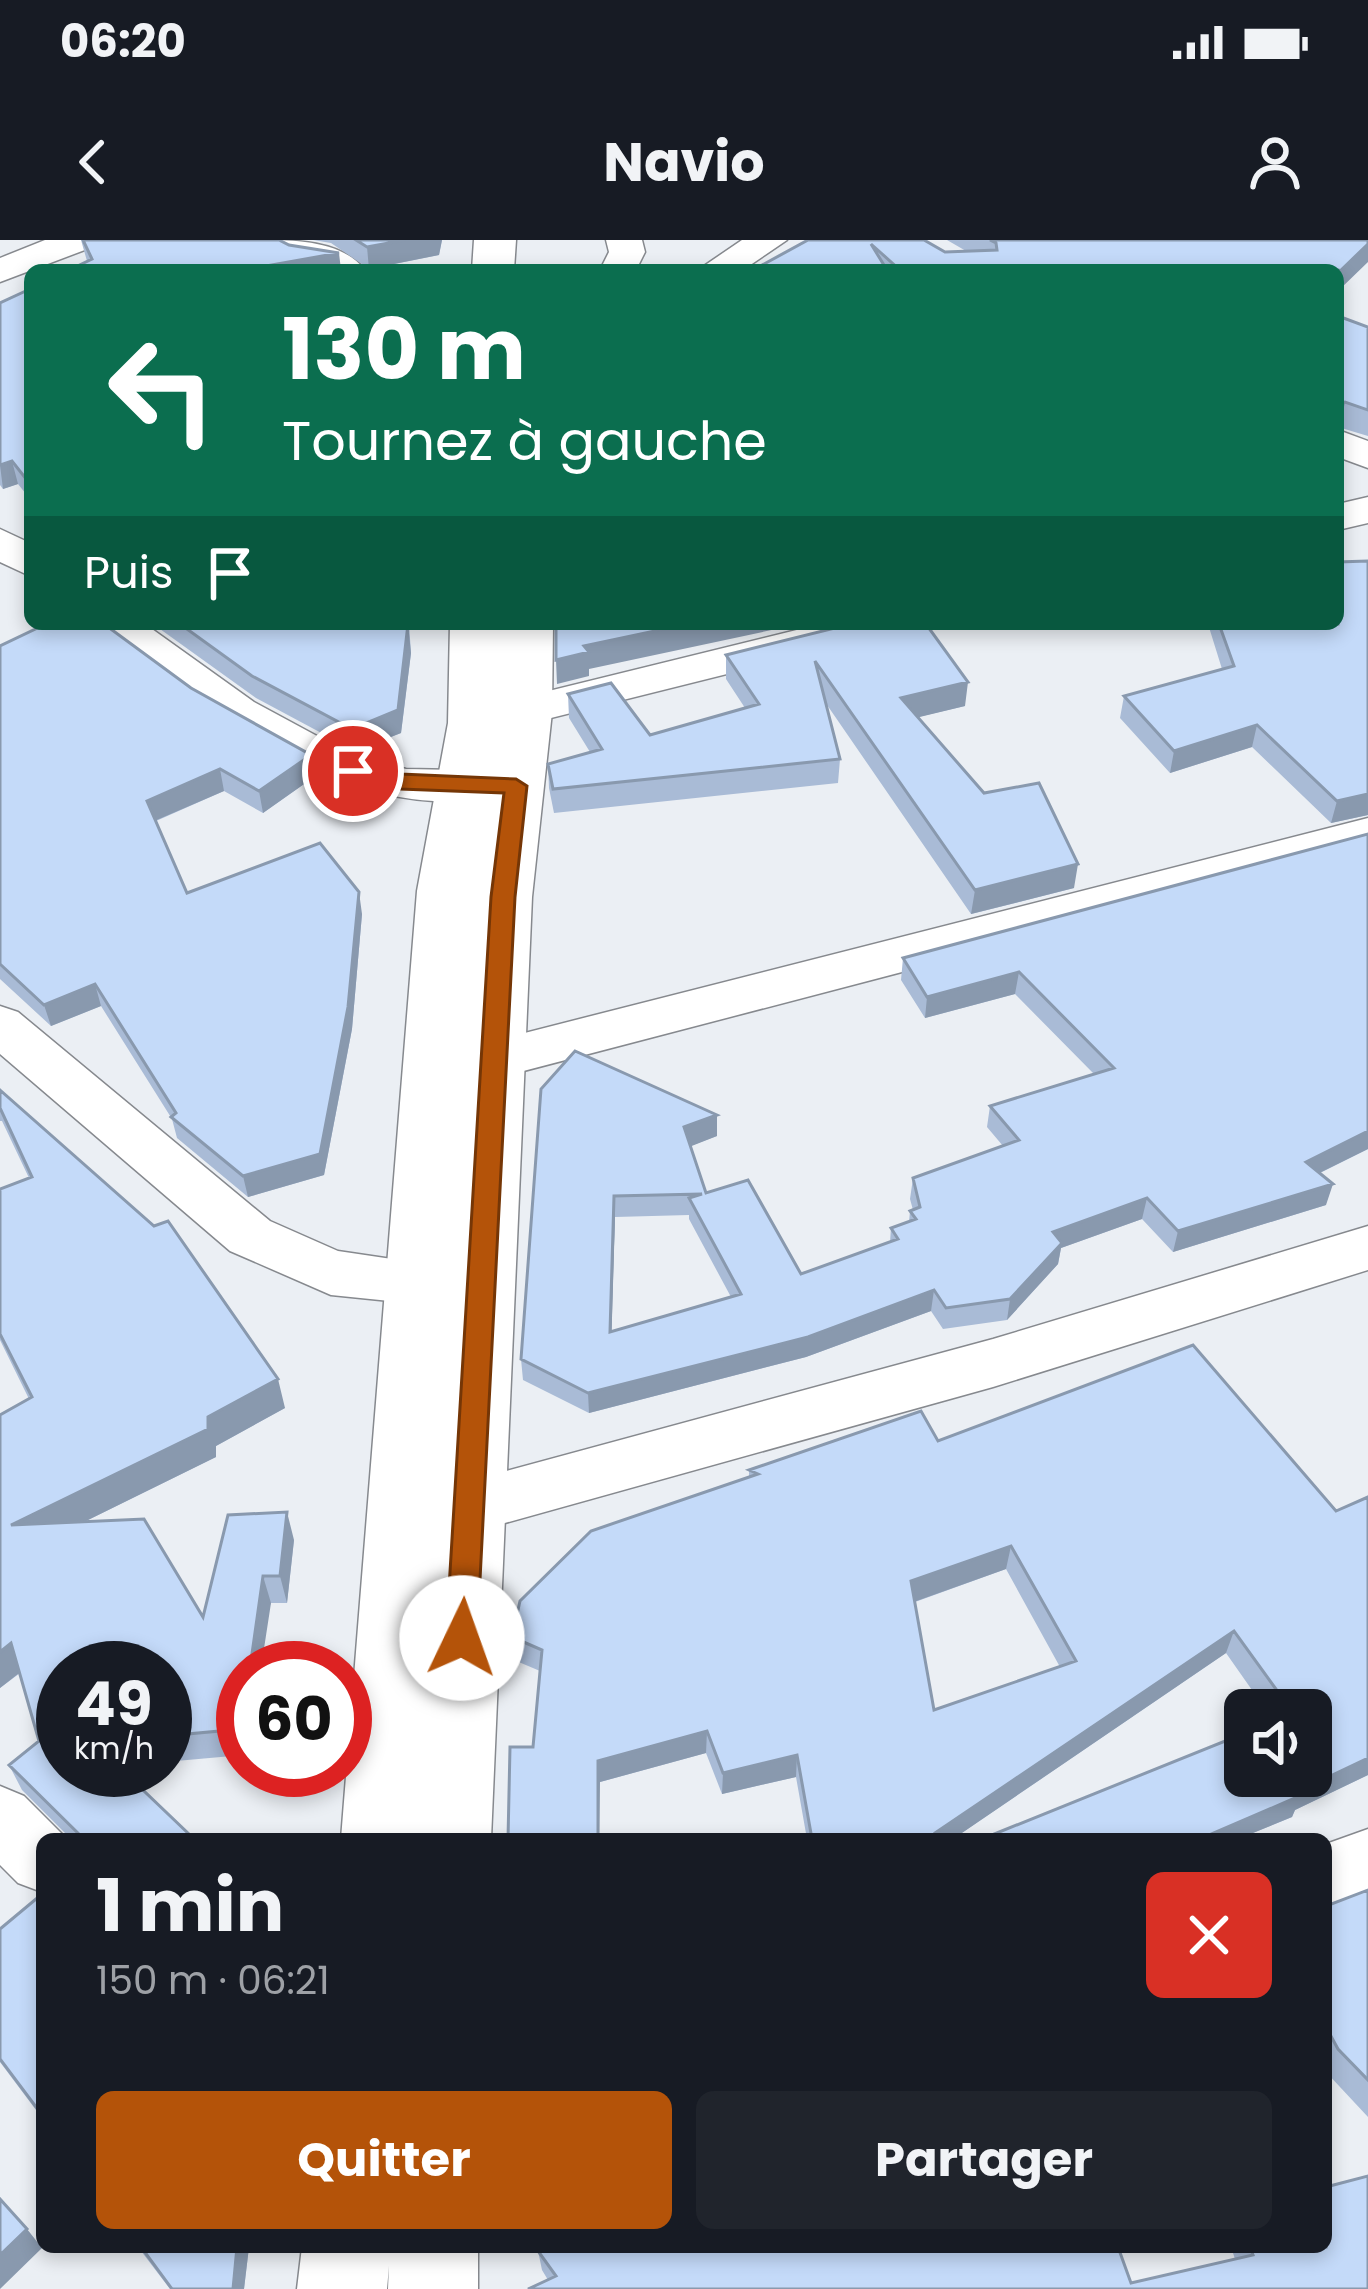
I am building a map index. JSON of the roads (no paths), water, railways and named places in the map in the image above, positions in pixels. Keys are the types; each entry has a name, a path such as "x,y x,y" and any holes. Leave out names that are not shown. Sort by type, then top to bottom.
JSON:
{"main road":[{"path":"451,1833 503,897 494,752 477,630"},
{"path":"381,1833 446,891 494,752 525,630"},
{"path":"342,2289 345,2253"},
{"path":"433,2289 434,2253"}],"street":[{"path":"0,271 77,240"},
{"path":"277,240 333,264"},
{"path":"727,264 769,240"},
{"path":"124,630 235,709 375,778 494,752 857,630"},
{"path":"497,1059 1368,834"},
{"path":"0,1025 250,1235 331,1273 419,1282"},
{"path":"470,1507 993,1363 1368,1248"},
{"path":"0,1818 36,1854"},
{"path":"1332,1875 1368,1861"}]}
